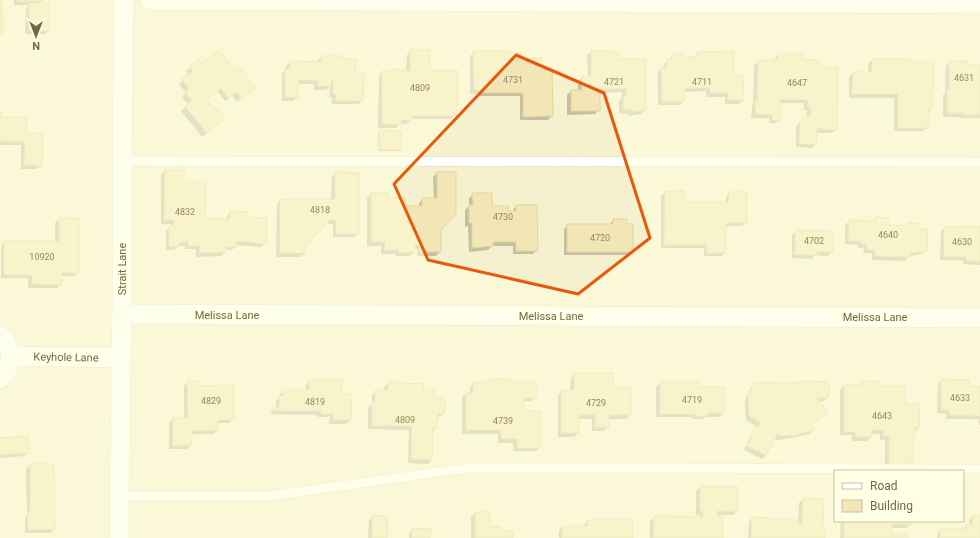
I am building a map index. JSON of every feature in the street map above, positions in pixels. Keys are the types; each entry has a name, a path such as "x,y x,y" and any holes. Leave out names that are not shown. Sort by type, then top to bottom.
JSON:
{"street":[{"name":"Strait Lane","path":"119,538 124,0"},
{"path":"150,0 980,4"},
{"name":"Melissa Lane","path":"122,314 980,318"},
{"path":"0,336 8,346 11,356 8,368 0,379"},
{"name":"Keyhole Lane","path":"11,356 121,358"}],"lane":[{"path":"122,161 980,162"},
{"path":"120,496 270,496 468,468 980,469"}],"highlighted area":[{"path":"516,55 604,93 650,238 578,294 428,260 394,184"}],"shaded area":[{"path":"0,0 980,0 980,538 0,538"}],"building":[{"path":"18,0 43,0 43,1 18,2"},
{"path":"0,1 2,1 3,33 0,33"},
{"path":"29,3 49,3 49,31 29,31"},
{"path":"219,50 236,71 240,68 256,88 242,99 236,92 229,98 221,88 206,100 214,109 216,107 225,119 207,133 185,106 192,100 185,92 189,89 182,79 193,71 189,67 199,59 202,63"},
{"path":"410,50 430,50 430,70 458,71 458,104 456,104 456,116 412,116 412,120 401,120 401,125 382,124 382,71 392,71 392,69 410,71"},
{"path":"473,51 510,51 510,53 521,53 521,58 542,58 542,70 552,69 553,116 523,117 523,93 483,93 483,90 474,90"},
{"path":"591,51 612,51 612,53 618,52 618,59 646,59 646,110 632,112 632,110 623,109 623,96 626,96 626,89 598,89 598,91 600,91 600,111 571,111 571,90 582,90 582,76 591,76"},
{"path":"734,51 734,76 743,75 744,100 728,100 728,93 710,93 710,88 685,88 685,101 662,102 661,67 667,67 667,59 673,59 672,54 682,54 683,57 697,57 697,52"},
{"path":"778,54 802,54 802,59 819,60 819,67 838,68 837,130 817,129 816,144 799,144 800,121 806,116 811,116 811,107 807,107 808,100 780,99 780,120 772,120 772,115 755,114 755,101 757,101 758,61 778,59"},
{"path":"321,56 343,56 343,59 356,59 355,74 364,74 363,101 336,101 336,94 333,94 333,79 331,86 318,86 318,80 298,80 298,98 285,97 285,69 290,69 290,61 321,62"},
{"path":"872,59 909,59 909,62 934,62 934,91 932,91 932,110 928,110 928,128 898,128 898,94 852,94 853,72 872,72"},
{"path":"949,61 968,61 968,65 980,65 980,115 947,113"},
{"path":"0,112 2,112 1,117 27,117 27,133 43,133 42,166 24,165 25,142 0,141"},
{"path":"379,130 401,131 401,150 380,150"},
{"path":"165,170 184,170 184,182 206,182 205,218 230,219 230,211 248,212 248,217 267,218 266,244 237,241 237,247 226,247 226,252 199,253 200,246 188,246 188,242 179,242 179,246 169,246 169,226 174,226 174,220 164,220"},
{"path":"335,172 359,173 359,234 336,234 336,220 330,220 306,245 306,253 280,253 280,199 335,199"},
{"path":"437,172 456,172 456,214 441,230 441,252 420,252 420,245 415,245 415,252 399,253 399,250 385,250 385,242 371,242 371,193 389,193 389,198 405,198 405,206 422,206 422,198 437,198"},
{"path":"665,191 684,191 684,202 729,202 729,192 747,192 747,223 726,223 726,253 707,253 707,245 664,245"},
{"path":"472,193 492,193 492,206 508,206 508,211 516,211 516,205 537,205 538,251 516,251 516,242 493,242 493,246 472,248 472,223 469,223 469,205 473,205"},
{"path":"875,217 888,218 888,225 908,226 908,223 918,224 918,228 928,229 927,251 910,253 910,257 875,256 875,250 867,250 867,245 861,244 862,241 848,241 849,220 875,221"},
{"path":"59,218 79,218 79,273 62,273 62,285 32,284 32,275 4,275 4,241 59,241"},
{"path":"613,219 627,219 627,224 633,224 633,252 567,252 567,224 613,224"},
{"path":"980,226 980,261 966,261 966,257 944,257 944,227"},
{"path":"795,230 833,231 833,252 817,252 817,255 795,255"},
{"path":"574,373 613,373 613,388 631,388 631,415 609,415 609,427 595,427 595,415 579,415 579,433 561,433 561,390 574,390"},
{"path":"491,379 511,379 511,382 536,382 536,398 524,398 524,411 540,411 540,448 517,448 517,439 501,439 501,430 466,430 466,393 473,393 473,382 491,382"},
{"path":"941,379 969,380 968,386 980,386 980,416 949,415 949,410 941,410"},
{"path":"309,380 342,380 342,394 352,394 351,420 333,420 333,411 332,414 321,414 321,411 274,411 275,407 279,407 279,396 283,396 283,390 309,390"},
{"path":"187,381 198,381 198,386 234,385 234,420 218,420 218,430 192,431 192,445 173,446 173,418 188,418"},
{"path":"799,381 829,382 829,398 816,398 820,401 828,414 812,423 815,430 796,435 781,436 777,434 766,455 747,446 756,426 759,427 761,423 749,416 748,395 755,382 799,383"},
{"path":"861,381 879,381 879,386 905,386 905,404 920,404 919,428 915,428 915,436 912,436 912,464 889,464 889,436 883,436 883,430 872,430 872,437 855,437 855,432 844,432 844,385 861,385"},
{"path":"388,382 404,382 404,384 424,383 423,390 435,390 435,398 445,398 445,414 438,414 437,428 433,428 432,460 411,459 412,426 372,426 372,402 375,402 375,390 388,390"},
{"path":"660,382 698,382 698,387 724,387 724,413 708,413 708,416 695,416 695,414 660,414"},
{"path":"28,436 29,453 0,455 0,438"},
{"path":"30,464 54,464 55,529 28,530 28,512 30,512"},
{"path":"700,486 738,487 738,512 717,511 717,516 723,516 723,538 653,538 654,516 703,517 703,511 700,511"},
{"path":"803,498 824,499 823,526 825,527 825,538 751,538 752,517 770,518 770,520 799,520 799,524 802,524"},
{"path":"475,512 490,512 490,527 500,527 500,531 513,531 513,538 475,538"},
{"path":"372,515 387,516 387,538 372,538"},
{"path":"973,515 980,515 980,538 940,538 940,529 966,529 966,525 972,525"},
{"path":"587,520 632,520 633,538 562,538 562,526 587,526"},
{"path":"844,522 912,522 912,524 892,524 892,534 908,534 908,538 844,538"},
{"path":"412,528 431,529 430,538 412,538"}]}
